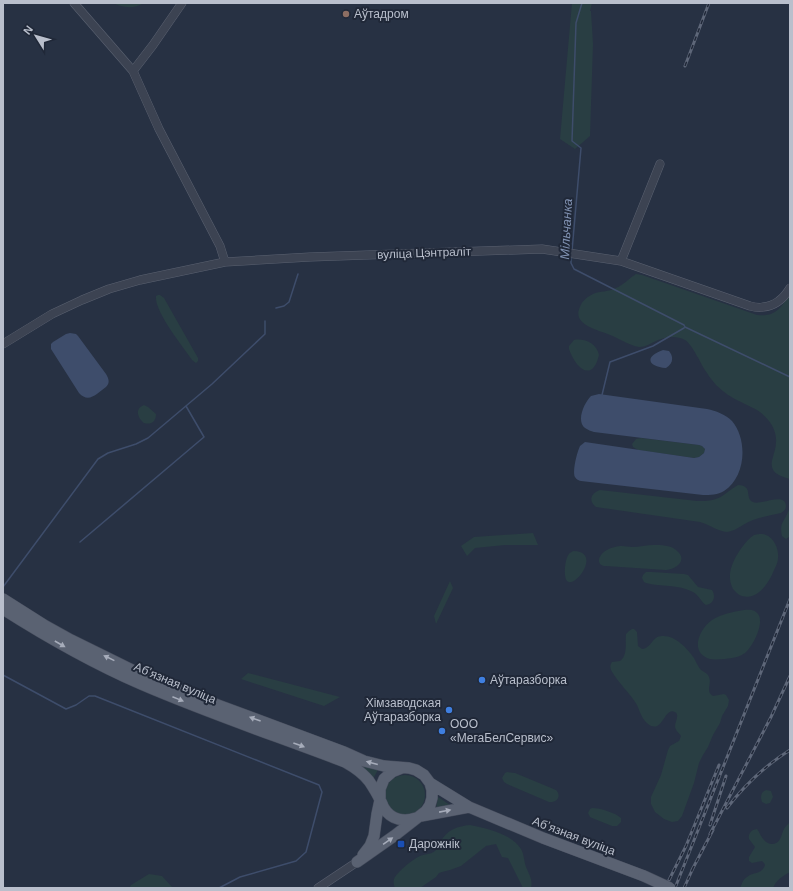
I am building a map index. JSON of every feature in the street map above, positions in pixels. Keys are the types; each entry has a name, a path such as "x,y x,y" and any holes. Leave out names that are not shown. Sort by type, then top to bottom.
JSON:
{"main road":[{"name":"Абʼязная вуліца","path":"3,599 71,640 144,676 344,757"},
{"name":"Абʼязная вуліца","path":"3,609 77,653 141,684 232,721 344,757"},
{"path":"344,757 364,760 384,766 416,770 424,775 430,783 432,790 432,798 426,811 357,862"},
{"path":"344,757 360,770 368,780 383,807 394,818 409,820 469,807"},
{"path":"357,862 370,846 374,836 380,800 380,789 384,779 392,772 402,768"},
{"name":"Абʼязная вуліца","path":"430,783 469,807 543,838 644,876 670,888"}],"street":[{"path":"74,3 133,71 159,129 220,246 225,262"},
{"path":"133,71 182,3"},
{"path":"621,261 660,164"},
{"name":"вуліца Цэнтраліт","path":"3,344 52,314 109,289 140,280 225,262 542,249 621,261 750,306 762,308 781,300 790,288"},
{"path":"318,888 357,862"}],"green space":[{"path":"113,3 144,3 128,7"},
{"path":"572,3 592,3 590,11 593,44 590,136 575,149 560,139"},
{"path":"636,274 757,315 769,315 773,313 781,307 790,293 790,479 778,475 773,470 772,462 776,446 776,437 771,424 765,416 757,410 731,397 716,385 691,346 685,340 672,337 639,347 590,327 581,321 578,313 585,299 593,294 619,287"},
{"path":"158,295 164,298 198,358 196,363 192,360 176,338 164,319 157,303 156,296"},
{"path":"574,340 586,341 593,345 598,351 599,355 596,364 592,369 588,371 584,370 575,362 569,349 569,346"},
{"path":"144,405 156,414 154,421 151,423 144,423 138,414 139,409"},
{"path":"641,438 699,445 705,449 704,453 699,457 694,458 638,450 633,447 632,444 636,439"},
{"path":"738,485 746,488 750,500 753,502 756,503 777,499 785,502 786,506 784,511 756,519 733,531 726,532 700,522 596,507 591,500 594,493 600,490 708,501 719,498"},
{"path":"790,505 790,535 786,539 782,536 781,528"},
{"path":"533,533 538,545 505,545 475,548 467,556 461,546 474,537"},
{"path":"760,534 769,536 774,541 778,551 777,562 770,579 764,588 752,596 742,596 733,589 730,572 734,561 746,542 754,535"},
{"path":"654,545 671,547 680,553 681,560 678,566 666,570 605,566 601,565 599,562 601,554 611,548 619,546 635,547"},
{"path":"574,551 582,553 586,557 586,563 580,575 571,582 567,581 566,579 565,568 566,559 571,552"},
{"path":"646,572 688,575 698,587 712,590 714,599 711,603 706,605 695,593 687,589 646,583 642,578"},
{"path":"450,581 453,588 436,624 434,616"},
{"path":"744,610 752,610 756,612 760,621 758,633 748,650 736,657 725,659 710,659 704,656 700,652 698,641 707,624 719,616"},
{"path":"632,629 637,632 638,646 642,649 648,647 656,638 662,636 667,636 676,640 684,646 694,658 700,669 707,674 710,680 709,692 713,696 724,694 729,700 728,706 720,723 699,763 694,783 682,816 678,821 672,822 664,819 655,812 651,804 651,797 661,775 668,750 670,746 679,741 681,736 675,727 677,715 675,712 671,711 657,726 648,724 643,718 637,705 611,669 612,662 620,661 623,658 626,649 626,634"},
{"path":"248,673 340,697 324,706 241,679"},
{"path":"364,765 379,768 373,779 362,768"},
{"path":"507,772 515,773 556,790 559,795 558,799 549,802 507,784 502,778"},
{"path":"409,775 416,778 422,784 425,795 424,803 416,812 409,815 401,815 394,812 386,803 385,791 388,784 397,776"},
{"path":"766,790 771,791 773,797 770,803 766,804 762,802 761,797 762,793"},
{"path":"438,797 453,807 436,809"},
{"path":"592,808 615,814 621,818 621,822 617,826 612,826 592,818 588,813"},
{"path":"790,822 790,872 778,880 773,888 740,888 746,878 761,871 765,865 762,861 752,863 749,861 749,857 755,847 749,839 750,833 757,829 766,842 775,844 779,841 784,828"},
{"path":"470,825 498,832 517,844 523,853 531,880 531,888 523,888 508,858 502,857 496,844 486,846 461,866 439,873 436,877 420,888 395,888 394,879 398,873 413,860 435,851 443,837 450,831 461,826"},
{"path":"149,874 162,876 173,888 129,888 131,885"}],"water":[{"path":"70,333 78,336 106,374 109,382 106,387 90,398 86,398 79,393 51,349 51,344 53,342"},
{"path":"663,350 669,351 672,358 670,364 666,368 656,366 652,364 651,361 653,356"},
{"path":"599,394 707,409 726,416 732,421 741,438 742,458 737,477 724,491 717,494 706,495 578,480 574,474 575,462 580,446 585,442 694,458 699,457 704,453 705,449 699,445 594,432 585,428 581,421 582,412 591,396"}],"waterway":[{"name":"Мільчанка","path":"572,251 581,148 572,141 576,23 582,3"},
{"name":"Мільчанка","path":"571,256 571,263 574,269 684,325 685,327 790,377"},
{"path":"276,308 284,306 289,302 298,274"},
{"path":"3,587 98,459 108,453 136,444 148,438 212,384 265,334 265,321"},
{"path":"602,395 610,362 653,346 684,328"},
{"path":"80,542 204,437 186,406"},
{"path":"3,675 66,709 76,705 89,696 95,696 319,785 322,792 306,852 296,861 240,877 219,888"}],"railway":[{"path":"685,66 709,3"},
{"path":"675,888 790,599"},
{"path":"710,834 771,717 790,676"},
{"path":"727,808 756,776 772,762 790,750"},
{"path":"665,888 686,846 719,765"},
{"path":"710,825 726,776"},
{"path":"692,870 713,830"},
{"path":"684,888 694,866"}],"place":[{"name":"Аўтадром","path":"346,14"},
{"name":"Аўтаразборка","path":"482,680"},
{"name":"Хімзаводская Аўтаразборка","path":"449,710"},
{"name":"ООО «МегаБелСервис»","path":"442,731"},
{"name":"Дарожнік","path":"401,844"}]}
